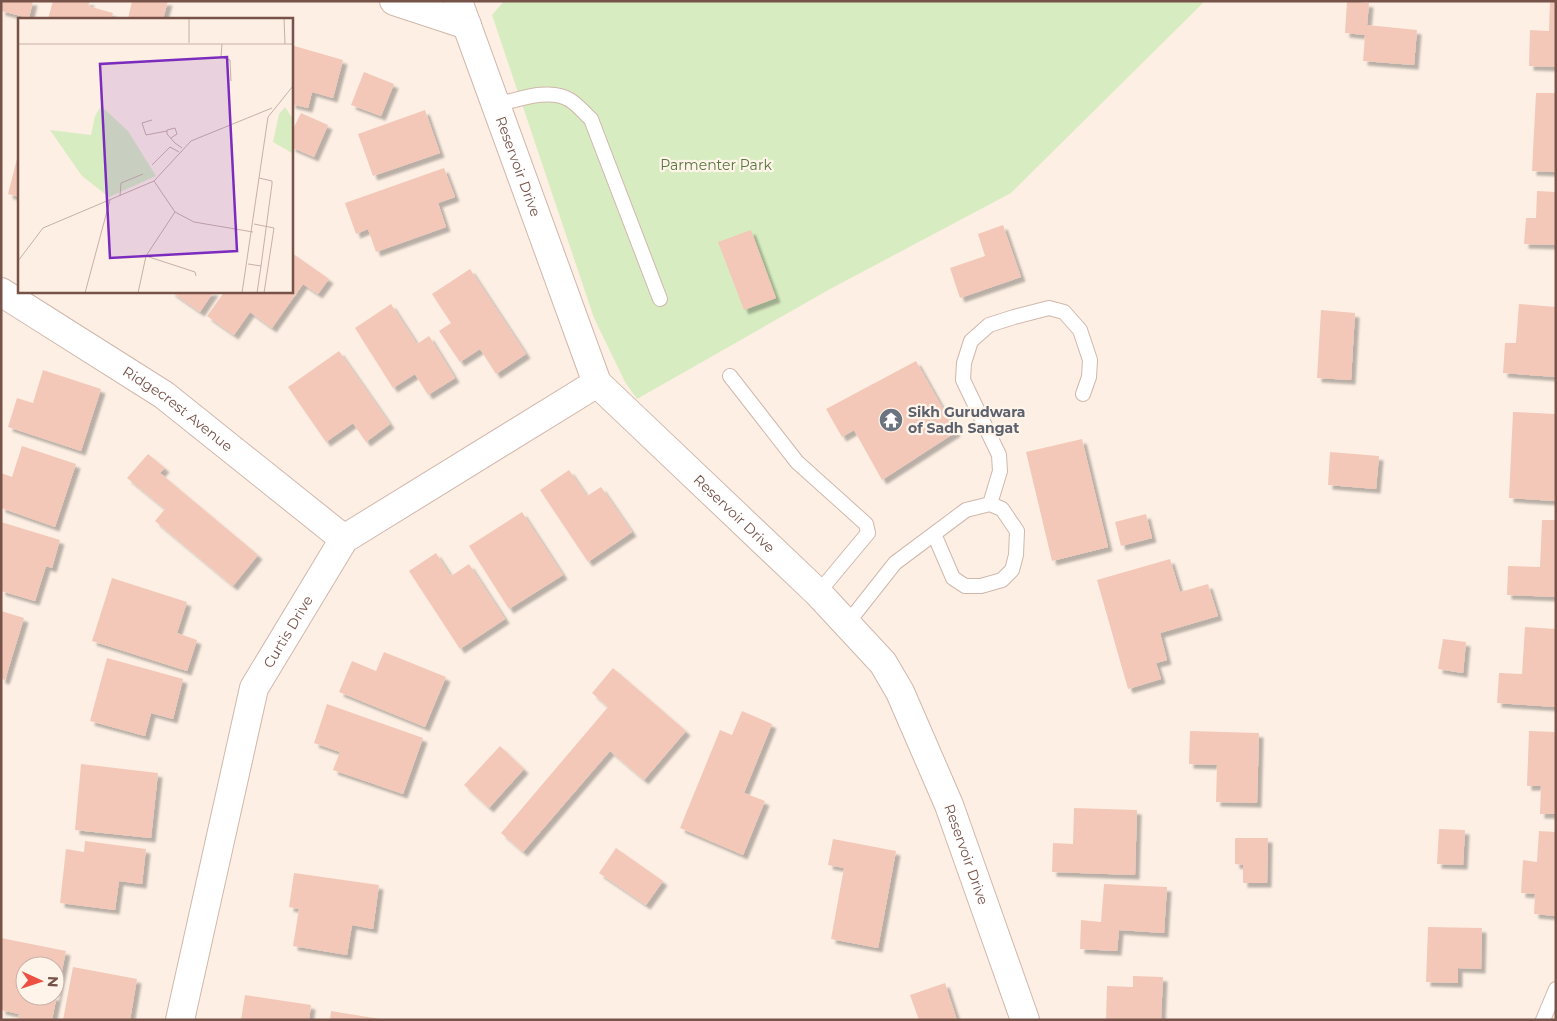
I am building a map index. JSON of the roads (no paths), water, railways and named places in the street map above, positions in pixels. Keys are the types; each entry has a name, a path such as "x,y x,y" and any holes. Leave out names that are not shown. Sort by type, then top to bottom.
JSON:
{"street":[{"path":"394,1 462,13"},
{"name":"Reservoir Drive","path":"462,13 597,383 818,593 883,663 900,692 948,805 1025,1020"},
{"name":"Ridgecrest Avenue","path":"1,292 164,394 344,539"},
{"name":"Curtis Drive","path":"180,1020 254,688 344,539 597,383"}],"lane":[{"path":"496,105 531,96 552,95 569,99 591,119 660,299"},
{"path":"990,504 1000,471 999,455 963,380 964,364 971,341 989,325 1014,317 1049,308 1064,312 1080,330 1090,360 1089,377 1083,394"},
{"path":"730,376 797,462 866,524 868,533 818,593"},
{"path":"846,625 895,563 966,510 990,504 1002,509 1017,531 1016,555 1012,570 1002,580 981,586 965,586 953,578 934,534"},
{"path":"1543,1020 1556,989"}],"place":[{"name":"Sikh Gurudwara of Sadh Sangat","path":"891,420"}],"park label":[{"name":"Parmenter Park","path":"716,165"}]}
